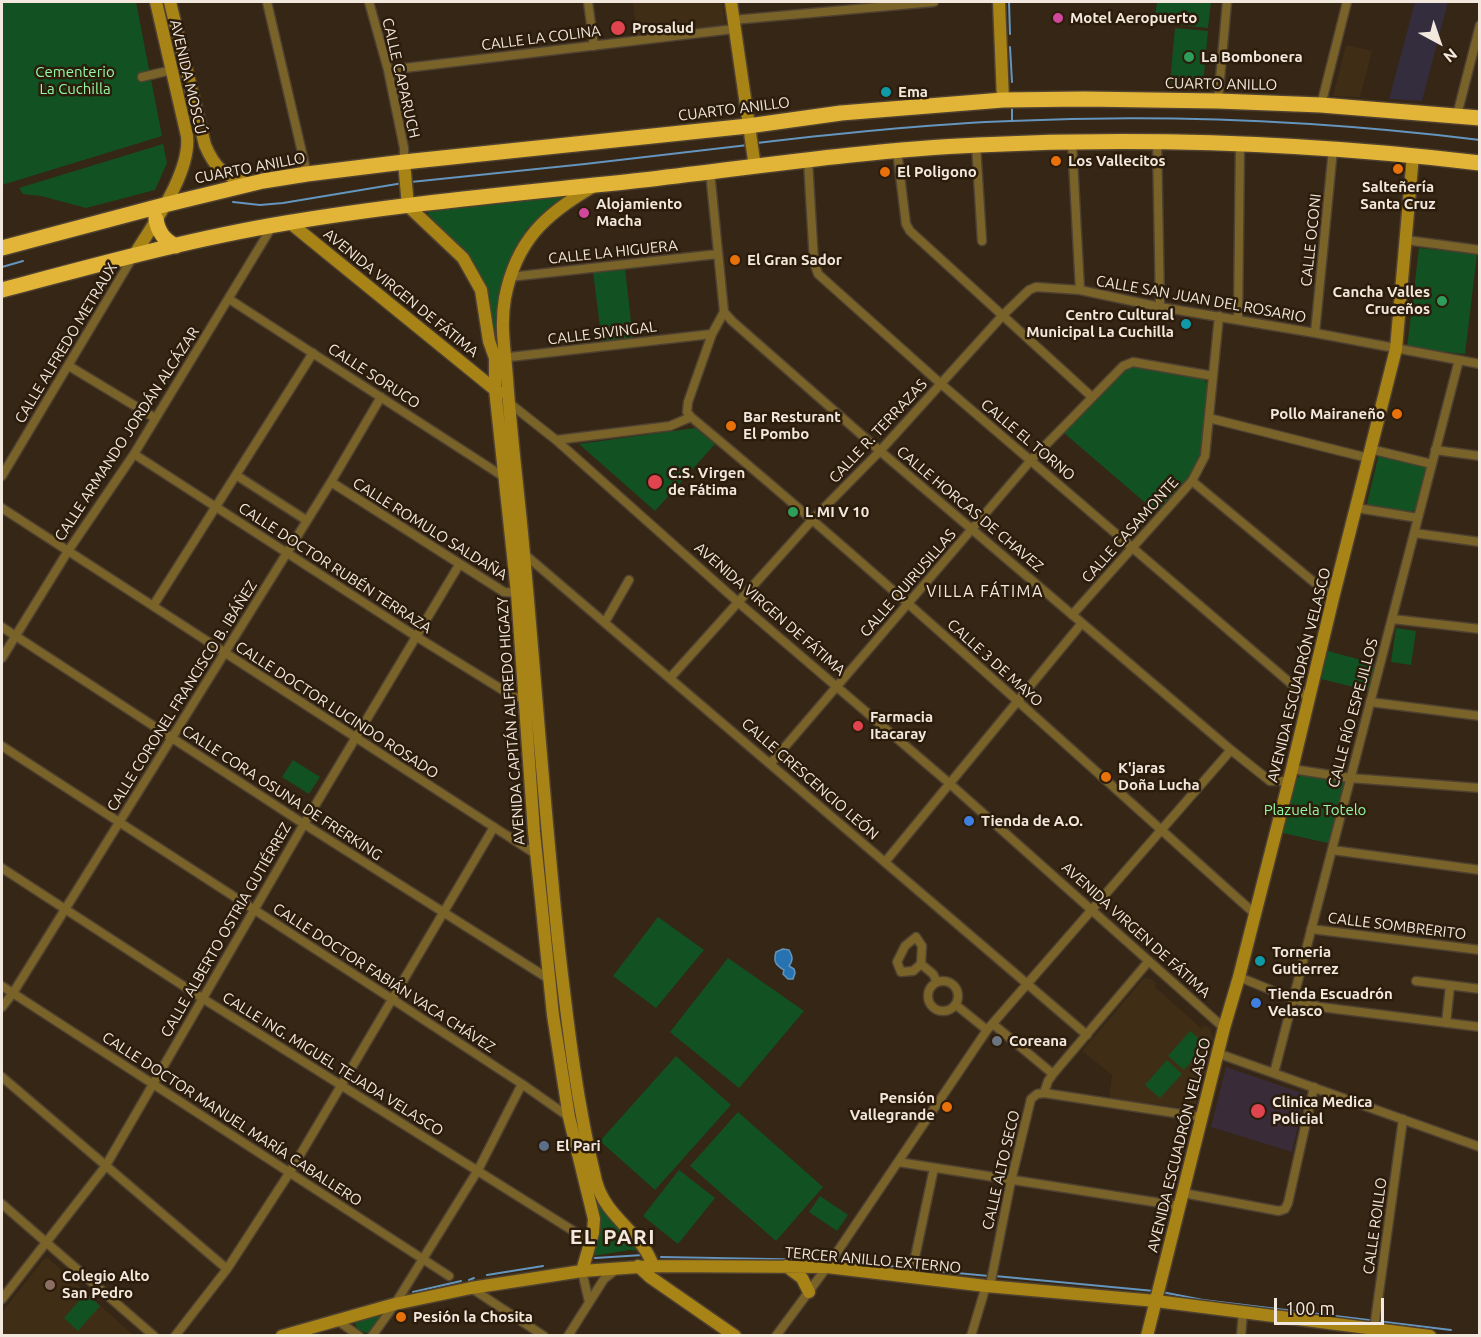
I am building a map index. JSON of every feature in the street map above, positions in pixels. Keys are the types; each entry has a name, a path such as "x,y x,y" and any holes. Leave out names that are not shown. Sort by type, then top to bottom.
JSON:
{"highway":[{"name":"CUARTO ANILLO","path":"2,248 249,184 307,174 750,138 841,113 1003,100 1084,99 1321,105 1479,118"},
{"path":"2,290 135,254 273,225 408,201 596,185 897,151 976,145 1157,141 1333,149 1479,163"},
{"path":"156,219 164,238 176,246"}],"street":[{"name":"AVENIDA MOSCÚ","path":"135,254 180,175 189,148 156,2"},
{"name":"AVENIDA MOSCÚ","path":"170,2 210,158 230,178 249,184"},
{"path":"267,2 307,174"},
{"name":"CALLE CAPARUCH","path":"369,2 387,70 404,148 405,167"},
{"path":"588,2 594,46"},
{"path":"731,2 755,167"},
{"name":"CALLE LA COLINA","path":"387,70 594,46 733,25 934,2"},
{"path":"999,2 1003,100"},
{"path":"1218,101 1227,2"},
{"path":"1321,105 1347,2"},
{"path":"1457,116 1479,25"},
{"path":"165,38 172,40 179,35"},
{"path":"142,77 170,64 170,54 176,51 182,54"},
{"path":"1157,141 1160,307"},
{"path":"1072,142 1080,290"},
{"path":"976,145 982,240"},
{"path":"1238,319 1240,145"},
{"name":"CALLE OCONI","path":"1315,333 1333,149"},
{"path":"897,151 907,228 1092,397"},
{"name":"AVENIDA ESCUADRÓN VELASCO","path":"1148,1335 1396,349 1413,155"},
{"name":"CALLE EL TORNO","path":"808,160 814,262 818,274 940,383 1032,459 1309,699"},
{"path":"405,167 408,201"},
{"path":"556,440 670,426 691,417 687,412 688,402 712,334 724,312 710,172"},
{"name":"AVENIDA CAPITÁN ALFREDO HIGAZY","path":"589,1302 582,1271 591,1242 594,1219 568,1118 549,979 534,831 517,593 518,551 504,477 495,389 505,300 510,277 524,244 541,222 569,200 596,185"},
{"name":"AVENIDA CAPITÁN ALFREDO HIGAZY","path":"408,201 463,258 473,273 481,290 489,341 500,358 508,402 518,551 566,1011 581,1118 598,1186 614,1216 649,1254 653,1266"},
{"name":"AVENIDA VIRGEN DE FÁTIMA","path":"289,222 556,440 740,603 949,783 1224,1028"},
{"name":"CALLE ARMANDO JORDÁN ALCÁZAR","path":"2,658 68,551 134,454 273,225"},
{"path":"1406,240 1479,250"},
{"name":"CALLE ALFREDO METRAUX","path":"2,476 135,254"},
{"name":"CALLE LA HIGUERA","path":"510,277 718,254"},
{"name":"CALLE SAN JUAN DEL ROSARIO","path":"1036,287 1080,290 1160,307 1238,319 1479,364"},
{"name":"CALLE R. TERRAZAS","path":"670,678 740,603 813,519 880,451 1003,315 1029,290 1036,287"},
{"name":"CALLE SORUCO","path":"229,299 504,477"},
{"name":"CALLE HORCAS DE CHAVEZ","path":"724,312 880,451 1270,782 1290,775 1479,788"},
{"name":"CALLE CASAMONTE","path":"1072,615 1192,481 1205,456 1219,316"},
{"name":"CALLE SIVINGAL","path":"500,358 712,334"},
{"path":"153,606 313,353"},
{"name":"CALLE RÍO ESPEJILLOS","path":"1274,1073 1458,360"},
{"name":"CALLE QUIRUSILLAS","path":"771,764 1032,459 1123,366 1133,362 1213,376"},
{"path":"69,366 155,418"},
{"name":"CALLE CORONEL FRANCISCO B. IBÁÑEZ","path":"2,1006 173,738 381,397"},
{"name":"CALLE 3 DE MAYO","path":"691,417 813,519 1254,913"},
{"path":"1209,418 1369,453 1432,464"},
{"path":"1435,450 1479,456"},
{"name":"CALLE DOCTOR RUBÉN TERRAZA","path":"134,454 417,637 514,697 525,698"},
{"path":"236,475 306,520"},
{"path":"1192,481 1333,598"},
{"name":"CALLE ROMULO SALDAÑA","path":"331,482 459,565 504,591 517,593"},
{"name":"CALLE DOCTOR LUCINDO ROSADO","path":"2,508 537,855"},
{"path":"1357,508 1418,518"},
{"path":"1414,533 1479,542"},
{"name":"CALLE CRESCENCIO LEÓN","path":"518,551 605,622 1087,1035"},
{"name":"CALLE ALBERTO OSTRIA GUTIÉRREZ","path":"2,1299 105,1167 304,824 459,565"},
{"path":"605,622 629,579"},
{"path":"1392,619 1479,629"},
{"path":"885,862 1082,623"},
{"name":"CALLE CORA OSUNA DE FRERKING","path":"2,627 304,824 549,979"},
{"path":"1370,702 1479,716"},
{"name":"CALLE DOCTOR FABIÁN VACA CHÁVEZ","path":"2,746 522,1084 568,1118"},
{"path":"776,1335 809,1292 990,1027 1231,750"},
{"path":"175,1335 227,1269 290,1172 494,827"},
{"path":"534,831 548,831"},
{"path":"1332,850 1479,870"},
{"name":"CALLE ING. MIGUEL TEJADA VELASCO","path":"2,868 202,998 591,1242"},
{"name":"CALLE SOMBRERITO","path":"1311,929 1479,950"},
{"name":"CALLE ALTO SECO","path":"971,1335 990,1281 1031,1099 1037,1094 1044,1093 1053,1074 1148,962"},
{"path":"921,964 933,974 937,982"},
{"path":"1239,977 1293,999 1320,1007 1479,1028"},
{"path":"1416,981 1479,989"},
{"path":"937,982 947,982 955,986 958,995 956,1005 948,1011 937,1010 930,1004 928,994 937,982"},
{"name":"CALLE DOCTOR MANUEL MARÍA CABALLERO","path":"2,986 449,1276"},
{"path":"1446,1023 1450,986"},
{"path":"956,1005 1053,1074"},
{"path":"1218,1053 1479,1147"},
{"path":"2,1077 227,1269"},
{"path":"372,1335 395,1304 478,1170 522,1084"},
{"path":"1184,1193 1279,1211 1285,1209 1314,1087"},
{"path":"1044,1093 1201,1117"},
{"name":"CALLE ROILLO","path":"1374,1330 1403,1119"},
{"path":"898,1162 1180,1206"},
{"path":"911,1274 934,1168"},
{"path":"2,1204 154,1335"},
{"path":"568,1335 604,1279 622,1266"},
{"name":"TERCER ANILLO EXTERNO","path":"282,1335 395,1304 471,1288 622,1266 827,1266 1158,1293 1243,1312 1374,1330 1430,1335"},
{"path":"638,1266 650,1277 735,1335"},
{"path":"784,1266 797,1273 809,1292"},
{"path":"471,1288 544,1335"},
{"path":"1240,1335 1243,1312"},
{"path":"337,1319 359,1335"}],"shaded area":[{"path":"633,2 722,2 725,25 637,36"},
{"path":"1415,2 1448,2 1422,101 1389,99"},
{"path":"1346,45 1372,51 1360,97 1333,96"},
{"path":"1144,978 1156,983 1155,987 1201,1028 1205,1025 1210,1029 1213,1038 1196,1105 1192,1109 1109,1098 1112,1075 1082,1051"},
{"name":"Clinica Medica Policial","path":"1226,1067 1305,1094 1292,1152 1211,1127"},
{"name":"Colegio Alto San Pedro","path":"48,1258 133,1335 2,1335 2,1312 44,1259"}],"green space":[{"name":"Cementerio La Cuchilla","path":"2,2 136,2 162,136 2,185"},
{"path":"1157,2 1211,2 1208,28 1154,22"},
{"name":"La Bombonera","path":"1175,28 1208,31 1203,85 1170,82"},
{"path":"163,144 167,163 155,190 86,208 41,196 23,194 19,188"},
{"path":"569,195 553,204 527,229 511,257 506,273 496,358 489,303 481,277 465,253 425,209"},
{"name":"Cancha Valles Cruceños","path":"1419,248 1477,254 1465,354 1407,348"},
{"path":"625,268 633,340 602,343 593,272"},
{"path":"1131,367 1203,379 1208,384 1200,458 1184,484 1156,512 1064,433 1125,368"},
{"path":"695,428 715,444 655,511 579,444"},
{"path":"1379,454 1428,466 1416,509 1409,513 1370,507 1367,503"},
{"path":"1396,628 1416,631 1411,665 1391,662"},
{"path":"1328,651 1376,664 1370,691 1321,679"},
{"path":"293,760 320,777 309,794 282,777"},
{"name":"Plazuela Totelo","path":"1302,775 1342,781 1346,784 1332,844 1283,833 1296,779"},
{"path":"658,917 704,950 656,1008 613,976"},
{"path":"728,958 804,1011 739,1088 670,1032"},
{"path":"1190,1031 1206,1044 1184,1070 1168,1056"},
{"path":"676,1056 731,1105 655,1190 600,1141"},
{"path":"1167,1060 1182,1074 1160,1098 1145,1085"},
{"path":"738,1112 823,1187 776,1241 690,1166"},
{"path":"679,1170 715,1198 678,1244 643,1216"},
{"path":"820,1196 848,1215 837,1231 809,1212"},
{"path":"596,1197 642,1251 630,1250 592,1256 599,1226"},
{"path":"86,1293 100,1306 78,1331 64,1318"},
{"path":"380,1312 379,1320 372,1332 366,1333 358,1329 355,1324 358,1317"}],"water":[{"path":"783,949 789,950 791,955 792,960 789,966 794,969 793,979 788,979 783,974 784,970 775,961 776,952"}],"waterway":[{"path":"1009,2 1010,34"},
{"path":"1010,47 1012,82"},
{"path":"1012,106 1012,121"},
{"path":"757,143 947,124 1128,118 1305,124 1480,140"},
{"path":"411,182 748,145"},
{"path":"233,202 260,205 283,203 403,183"},
{"path":"2,267 23,261"},
{"path":"595,1258 643,1255"},
{"path":"661,1257 824,1260"},
{"path":"838,1261 909,1268"},
{"path":"487,1275 543,1266"},
{"path":"914,1269 989,1276"},
{"path":"995,1276 1154,1291"},
{"path":"469,1280 474,1278"},
{"path":"413,1292 461,1281"},
{"path":"1162,1292 1203,1300 1451,1330"}],"place":[{"name":"Motel Aeropuerto","path":"1058,18"},
{"name":"Prosalud","path":"618,28"},
{"name":"La Bombonera","path":"1189,57"},
{"name":"Ema","path":"886,92"},
{"name":"Los Vallecitos","path":"1056,161"},
{"name":"Salteñería Santa Cruz","path":"1398,169"},
{"name":"El Poligono","path":"885,172"},
{"name":"Alojamiento Macha","path":"584,213"},
{"name":"El Gran Sador","path":"735,260"},
{"name":"Cancha Valles Cruceños","path":"1442,301"},
{"name":"Centro Cultural Municipal La Cuchilla","path":"1186,324"},
{"name":"Pollo Mairaneño","path":"1397,414"},
{"name":"Bar Resturant El Pombo","path":"731,426"},
{"name":"C.S. Virgen de Fátima","path":"655,482"},
{"name":"L MI V 10","path":"793,512"},
{"name":"Farmacia Itacaray","path":"858,726"},
{"name":"K'jaras Doña Lucha","path":"1106,777"},
{"name":"Tienda de A.O.","path":"969,821"},
{"name":"Torneria Gutierrez","path":"1260,961"},
{"name":"Tienda Escuadrón Velasco","path":"1256,1003"},
{"name":"Coreana","path":"997,1041"},
{"name":"Pensión Vallegrande","path":"947,1107"},
{"name":"Clinica Medica Policial","path":"1258,1111"},
{"name":"El Pari","path":"544,1146"},
{"name":"Colegio Alto San Pedro","path":"50,1285"},
{"name":"Pesión la Chosita","path":"401,1317"}],"district":[{"name":"VILLA FÁTIMA","path":"985,592"},
{"name":"EL PARI","path":"613,1237"}]}
